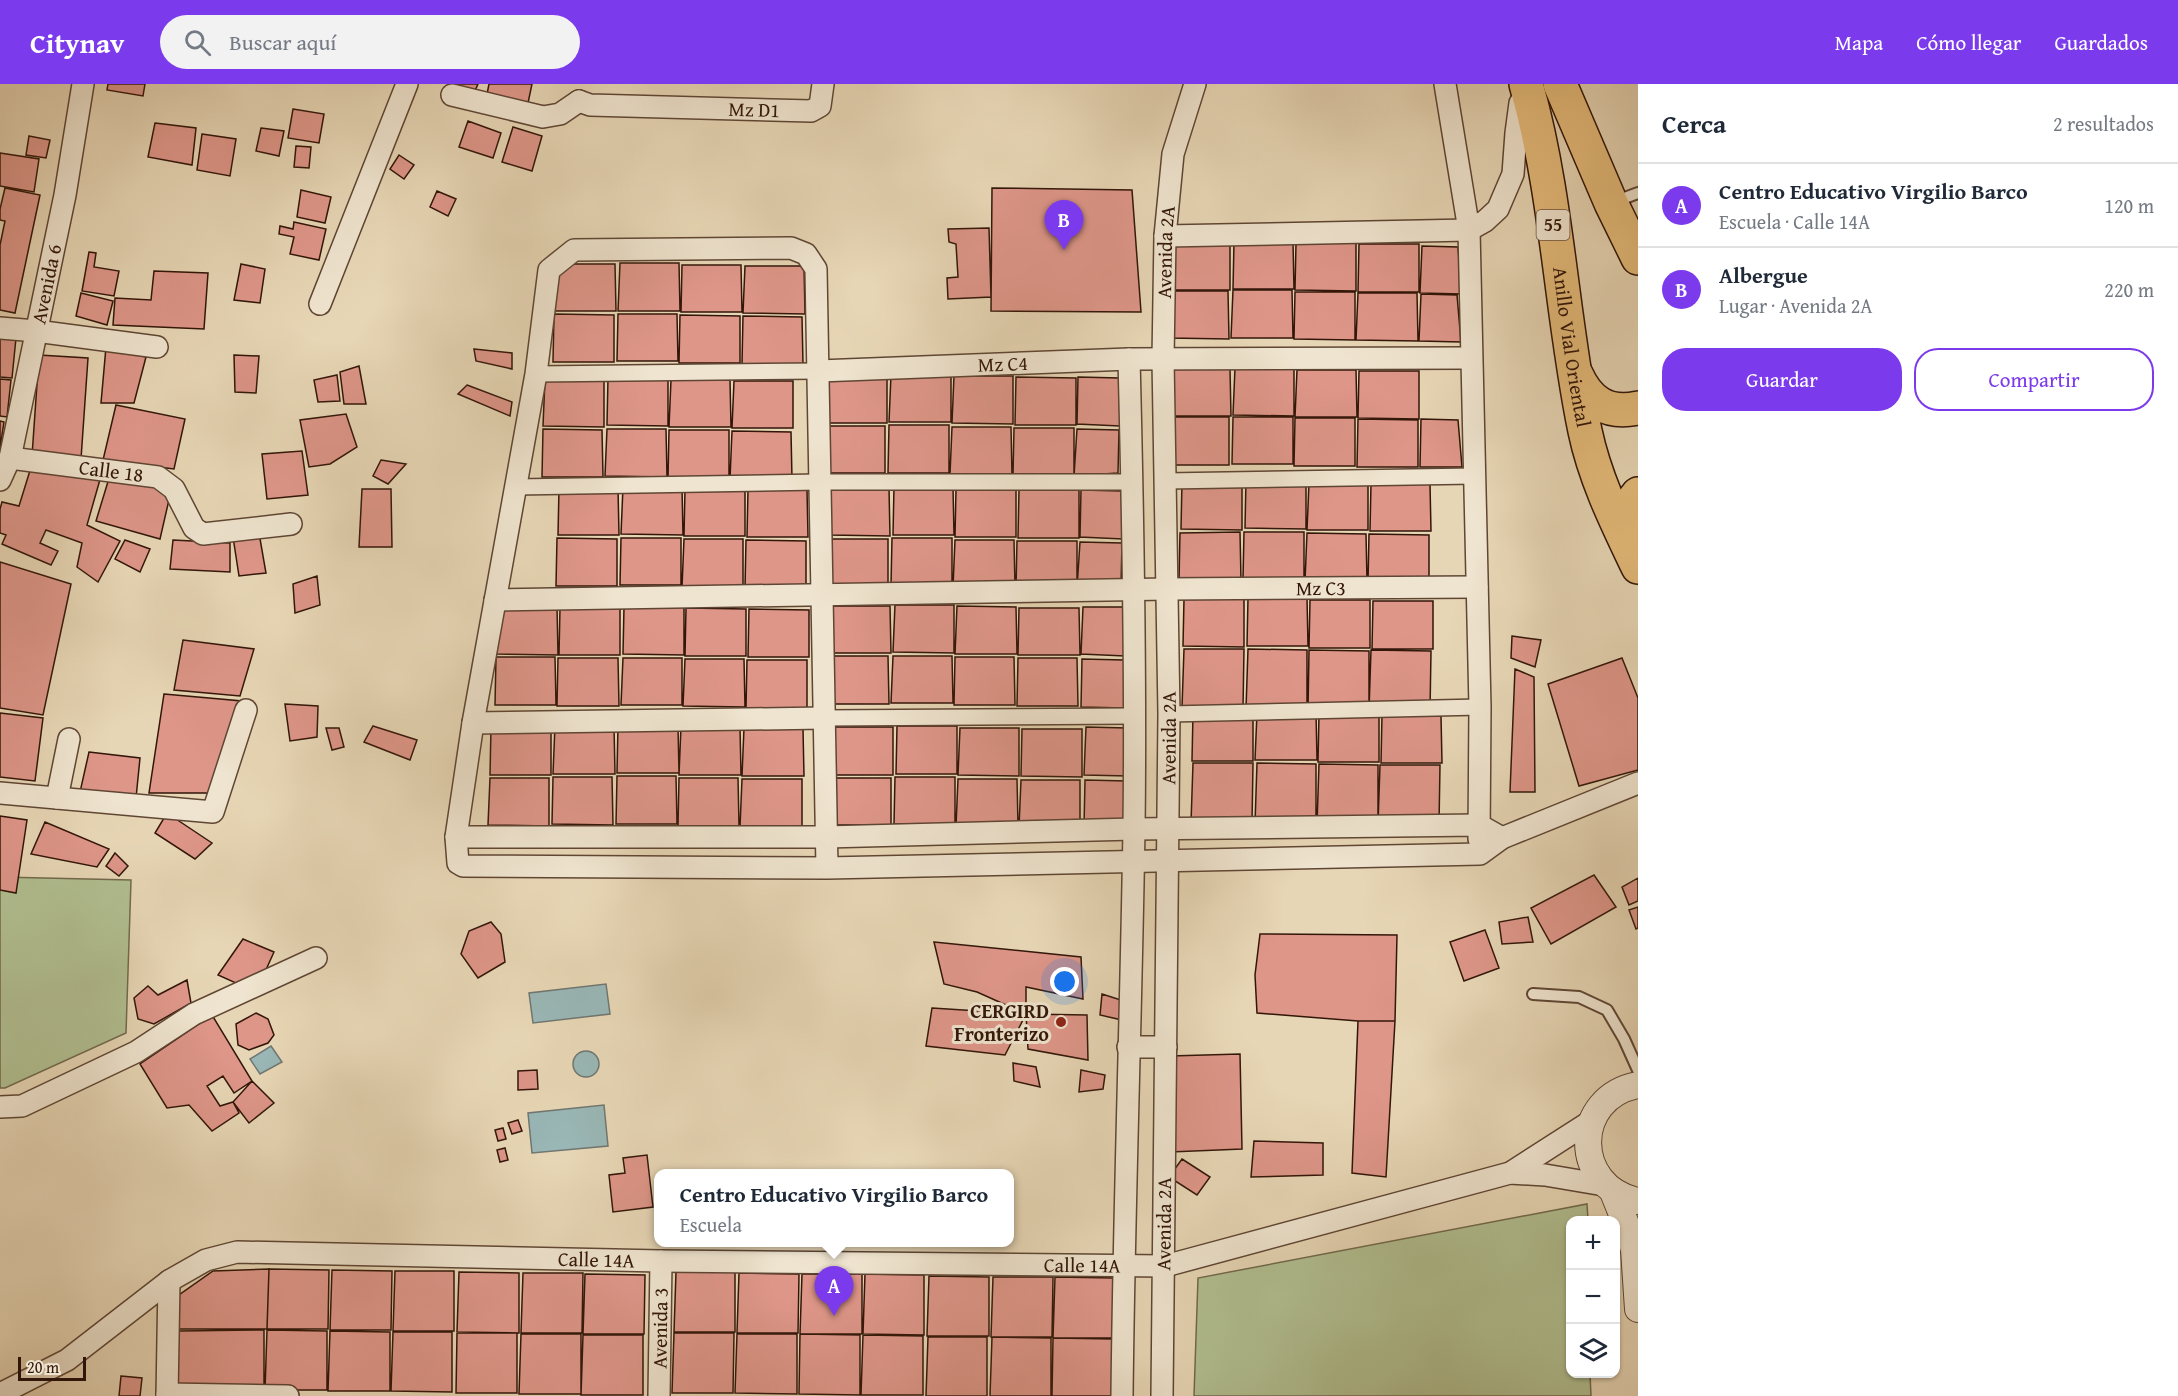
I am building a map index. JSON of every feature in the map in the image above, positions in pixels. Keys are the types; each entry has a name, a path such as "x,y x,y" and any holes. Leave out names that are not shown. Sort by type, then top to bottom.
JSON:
{"highway":[{"path":"1560,84 1624,198 1638,258"},
{"name":"Anillo Vial Oriental","path":"1527,88 1546,174 1572,367 1591,456 1633,556"},
{"path":"1572,367 1583,390 1593,400 1617,410 1638,408"},
{"path":"1633,556 1625,522 1632,500 1638,494"}],"street":[{"name":"Avenida 6","path":"0,480 9,458 65,195 82,84"},
{"path":"320,304 407,84"},
{"name":"Mz D1","path":"579,93 590,105 811,111 820,106 824,84"},
{"name":"Avenida 2A","path":"1162,1396 1169,714 1163,359 1165,236 1173,153 1195,84"},
{"path":"1445,84 1469,230 1470,358 1480,707 1480,854"},
{"path":"1165,236 1469,230 1485,221 1498,209 1513,174 1520,103 1527,88"},
{"path":"452,95 543,117 560,114 579,93"},
{"path":"827,868 816,269 806,254 791,248 574,250 549,270 536,374 473,723 456,837 456,855 458,863 463,866 827,868 1480,854 1502,838 1638,783"},
{"path":"0,328 157,347"},
{"name":"Mz C4","path":"536,374 819,370 1129,359 1470,358"},
{"name":"Avenida 2A","path":"1122,1396 1134,829 1134,590 1129,359"},
{"name":"Calle 18","path":"9,458 158,477 174,489 194,528 202,534 291,524"},
{"path":"1166,481 1474,476"},
{"path":"516,487 819,482 1132,482"},
{"name":"Mz C3","path":"495,600 1167,589 1477,587"},
{"path":"1169,714 1480,707"},
{"path":"0,792 213,812 246,710"},
{"path":"473,723 1133,716"},
{"path":"57,798 69,739"},
{"path":"456,837 826,837 1134,829 1479,825 1502,838"},
{"path":"0,1107 22,1106 136,1052 194,1014 315,958"},
{"path":"1128,1047 1166,1047"},
{"path":"1638,1085 1628,1087 1613,1095 1600,1107 1591,1121 1588,1138 1589,1155 1594,1171 1608,1188 1628,1229 1634,1250 1638,1309"},
{"name":"Calle 14A","path":"0,1394 67,1360 169,1281 206,1260 237,1251 661,1261 1165,1266 1510,1173 1591,1121"},
{"name":"Calle 14A","path":"1510,1173 1545,1175 1608,1188"},
{"path":"1608,1188 1627,1199 1638,1201"},
{"name":"Avenida 3","path":"659,1396 661,1261"},
{"path":"169,1281 167,1395 288,1396"}],"lane":[{"path":"1533,994 1579,997 1607,1010 1638,1070"}],"green space":[{"path":"0,877 131,880 126,1033 5,1088 0,1088"},
{"path":"1587,1204 1588,1216 1566,1216 1566,1378 1590,1378 1591,1396 1194,1396 1198,1278"}],"water":[{"path":"606,984 610,1014 533,1023 529,993"},
{"path":"271,1046 282,1062 260,1074 250,1059"},
{"path":"586,1051 595,1055 599,1064 595,1073 586,1077 577,1073 573,1064 577,1055"},
{"path":"604,1105 608,1146 532,1153 528,1113"}],"building":[{"path":"108,84 145,84 143,96 107,90"},
{"path":"451,84 478,84 474,93"},
{"path":"489,84 532,84 528,103 487,94"},
{"path":"293,109 324,114 319,143 288,138"},
{"path":"468,121 501,133 493,158 459,147"},
{"path":"155,123 196,128 192,165 148,157"},
{"path":"513,127 542,136 532,171 502,162"},
{"path":"261,128 284,131 279,156 256,151"},
{"path":"202,134 236,139 230,176 197,170"},
{"path":"29,136 50,140 46,158 26,155"},
{"path":"296,146 311,147 309,168 294,167"},
{"path":"0,153 39,159 34,192 0,186"},
{"path":"399,155 414,165 404,179 390,169"},
{"path":"5,188 40,195 15,313 0,310 0,245 5,221 0,220 0,209"},
{"path":"992,188 1132,190 1141,312 991,311"},
{"path":"301,190 331,197 325,223 297,217"},
{"path":"437,191 456,199 448,216 430,207"},
{"path":"294,222 326,229 319,260 290,254 294,237 279,234 280,226 293,229"},
{"path":"989,228 991,297 948,299 947,278 958,277 956,244 949,242 948,229"},
{"path":"1170,242 1230,242 1230,290 1169,290"},
{"path":"1234,242 1293,242 1294,289 1233,289"},
{"path":"1296,243 1356,243 1356,291 1295,290"},
{"path":"1359,244 1419,244 1419,292 1358,292"},
{"path":"1422,246 1458,247 1462,294 1420,293"},
{"path":"89,252 96,253 94,267 119,271 114,296 82,291"},
{"path":"620,263 679,263 680,311 618,311"},
{"path":"241,264 265,269 260,303 234,300"},
{"path":"556,264 615,264 616,311 555,311"},
{"path":"682,265 741,265 742,312 681,312"},
{"path":"745,266 804,266 805,314 743,313"},
{"path":"154,271 208,273 204,329 113,325 115,298 151,300"},
{"path":"1233,290 1292,290 1293,338 1231,338"},
{"path":"1169,291 1228,291 1229,339 1168,338"},
{"path":"1295,292 1355,292 1355,340 1294,339"},
{"path":"81,293 113,301 107,325 76,316"},
{"path":"1358,293 1417,293 1418,341 1356,340"},
{"path":"1421,294 1457,295 1461,342 1419,341"},
{"path":"554,314 614,315 614,362 553,362"},
{"path":"618,314 677,314 678,361 617,361"},
{"path":"680,315 740,316 740,363 679,363"},
{"path":"743,316 802,317 803,364 742,364"},
{"path":"0,337 16,338 12,378 0,377"},
{"path":"106,347 146,357 134,403 101,403"},
{"path":"474,349 512,353 512,369 476,361"},
{"path":"39,355 88,358 81,459 32,456"},
{"path":"234,355 259,356 256,393 235,392"},
{"path":"359,366 366,404 344,404 340,372"},
{"path":"1235,368 1294,368 1294,416 1233,415"},
{"path":"1171,369 1230,369 1231,416 1170,416"},
{"path":"1297,370 1356,370 1357,417 1295,417"},
{"path":"1359,371 1419,371 1419,419 1358,418"},
{"path":"951,374 951,422 889,422 891,375"},
{"path":"337,375 340,401 318,402 314,380"},
{"path":"827,375 887,375 887,423 826,423"},
{"path":"954,376 1013,376 1013,424 952,423"},
{"path":"1016,377 1076,378 1076,425 1015,425"},
{"path":"1078,377 1119,378 1120,426 1077,424"},
{"path":"608,378 668,378 668,426 607,425"},
{"path":"0,379 11,380 7,417 0,416"},
{"path":"545,379 604,379 604,427 543,426"},
{"path":"671,380 730,380 731,427 669,427"},
{"path":"734,381 793,381 793,428 732,428"},
{"path":"467,385 512,402 510,416 458,394"},
{"path":"116,405 185,419 174,469 103,460"},
{"path":"346,414 357,447 330,464 309,467 300,420"},
{"path":"1170,417 1229,417 1229,465 1168,465"},
{"path":"1233,417 1293,417 1293,464 1232,464"},
{"path":"1295,418 1355,418 1355,466 1294,466"},
{"path":"1358,419 1418,420 1418,467 1357,467"},
{"path":"1421,419 1458,420 1462,467 1420,467"},
{"path":"0,421 4,422 0,448"},
{"path":"889,425 949,425 949,473 888,473"},
{"path":"825,426 885,426 885,473 824,473"},
{"path":"952,427 1011,427 1012,475 950,474"},
{"path":"1014,428 1074,428 1074,476 1013,475"},
{"path":"543,429 602,430 603,477 542,477"},
{"path":"607,429 666,429 667,477 605,476"},
{"path":"1077,429 1119,430 1118,473 1074,476"},
{"path":"669,430 729,430 729,478 668,478"},
{"path":"732,431 791,432 792,479 730,479"},
{"path":"302,451 308,495 267,499 262,454"},
{"path":"381,460 406,464 388,484 373,476"},
{"path":"32,464 101,476 87,525 120,541 98,582 77,567 82,543 46,530 40,543 58,551 51,565 2,544 6,535 0,533 2,502 19,506"},
{"path":"110,475 171,491 160,539 96,521"},
{"path":"1246,481 1306,481 1306,529 1245,528"},
{"path":"1182,482 1242,482 1242,530 1181,529"},
{"path":"1309,483 1368,483 1368,530 1307,530"},
{"path":"1371,484 1430,484 1431,531 1370,531"},
{"path":"623,487 682,487 683,535 621,534"},
{"path":"894,487 953,487 954,535 893,535"},
{"path":"559,488 618,488 619,535 558,535"},
{"path":"830,488 889,488 890,536 829,535"},
{"path":"362,489 391,489 392,547 359,547"},
{"path":"685,489 745,489 745,536 684,536"},
{"path":"956,489 1016,489 1016,537 955,537"},
{"path":"748,490 807,490 808,537 747,537"},
{"path":"1019,490 1079,490 1079,538 1018,538"},
{"path":"1081,490 1122,491 1123,539 1080,537"},
{"path":"1240,532 1241,580 1179,580 1180,533"},
{"path":"1244,532 1304,532 1304,580 1243,579"},
{"path":"259,533 266,573 239,576 233,537"},
{"path":"1307,533 1366,534 1367,581 1305,581"},
{"path":"1369,534 1429,535 1429,582 1368,582"},
{"path":"557,538 617,539 617,586 556,586"},
{"path":"621,538 681,538 681,585 620,585"},
{"path":"892,538 952,538 952,586 891,585"},
{"path":"684,539 743,539 743,587 682,587"},
{"path":"828,539 888,539 888,587 827,586"},
{"path":"125,540 150,549 140,572 115,559"},
{"path":"173,540 230,543 230,572 170,569"},
{"path":"746,540 806,541 806,588 745,588"},
{"path":"955,540 1014,540 1015,587 953,587"},
{"path":"1017,541 1077,541 1077,588 1016,588"},
{"path":"1080,542 1122,543 1121,586 1077,588"},
{"path":"0,562 71,584 43,715 0,708"},
{"path":"317,576 320,605 295,613 293,584"},
{"path":"1248,598 1307,598 1308,646 1247,646"},
{"path":"1184,599 1244,599 1244,647 1183,646"},
{"path":"1310,600 1370,600 1370,648 1309,648"},
{"path":"1373,601 1433,601 1433,649 1372,649"},
{"path":"895,605 954,605 954,653 893,652"},
{"path":"831,606 890,606 891,653 830,653"},
{"path":"957,606 1016,607 1017,654 955,654"},
{"path":"498,607 557,607 558,655 496,654"},
{"path":"624,607 684,607 684,655 623,654"},
{"path":"1083,607 1124,607 1125,656 1081,654"},
{"path":"560,608 620,608 620,655 559,655"},
{"path":"686,608 746,609 746,656 685,656"},
{"path":"1019,608 1079,608 1080,655 1018,655"},
{"path":"749,609 809,610 809,657 748,657"},
{"path":"1512,636 1541,640 1535,667 1511,658"},
{"path":"183,640 254,649 240,696 174,690"},
{"path":"1184,649 1244,649 1243,709 1182,708"},
{"path":"1248,649 1307,650 1307,710 1246,709"},
{"path":"1309,650 1369,651 1369,711 1308,710"},
{"path":"1371,650 1431,651 1430,711 1369,710"},
{"path":"829,656 888,656 889,704 828,704"},
{"path":"893,656 952,656 953,703 891,703"},
{"path":"496,657 555,657 556,705 495,705"},
{"path":"955,657 1014,657 1015,705 954,705"},
{"path":"558,658 618,658 619,706 557,706"},
{"path":"623,658 682,658 682,705 621,705"},
{"path":"1018,658 1077,658 1078,706 1017,706"},
{"path":"1622,658 1638,698 1638,770 1579,786 1548,684"},
{"path":"685,659 744,659 745,707 683,706"},
{"path":"1082,659 1124,660 1124,708 1081,707"},
{"path":"747,660 807,660 807,708 746,708"},
{"path":"1515,669 1534,677 1535,792 1510,792"},
{"path":"164,694 242,701 214,793 149,793"},
{"path":"285,704 318,706 317,737 290,741"},
{"path":"0,713 43,718 35,781 0,777"},
{"path":"1193,713 1253,714 1253,761 1192,761"},
{"path":"1257,713 1316,713 1317,760 1255,760"},
{"path":"1319,714 1379,714 1379,762 1318,762"},
{"path":"1382,715 1441,716 1442,763 1381,763"},
{"path":"373,726 417,740 410,760 364,742"},
{"path":"555,726 614,727 615,774 553,774"},
{"path":"618,726 678,726 679,773 617,773"},
{"path":"897,726 957,726 957,774 896,774"},
{"path":"491,727 551,728 551,775 490,775"},
{"path":"681,727 740,728 741,775 679,775"},
{"path":"833,727 893,727 893,775 832,775"},
{"path":"1086,727 1127,728 1128,776 1084,775"},
{"path":"326,728 339,728 344,747 332,750"},
{"path":"744,728 803,729 804,776 742,776"},
{"path":"960,728 1019,728 1019,776 958,775"},
{"path":"1022,729 1082,729 1082,777 1021,776"},
{"path":"89,752 140,758 136,798 80,792"},
{"path":"1193,763 1253,763 1252,823 1191,823"},
{"path":"1257,763 1316,764 1316,824 1255,824"},
{"path":"1319,764 1378,765 1378,825 1317,824"},
{"path":"1380,765 1440,765 1439,825 1378,824"},
{"path":"617,776 676,776 677,824 616,824"},
{"path":"553,777 612,777 613,825 552,824"},
{"path":"895,777 955,777 955,824 894,824"},
{"path":"490,778 549,778 549,826 488,825"},
{"path":"679,778 738,778 739,826 678,826"},
{"path":"831,778 891,778 891,825 830,825"},
{"path":"742,779 802,779 802,827 740,827"},
{"path":"958,779 1017,779 1018,826 956,826"},
{"path":"1021,780 1080,780 1080,827 1019,827"},
{"path":"1085,780 1127,781 1127,829 1084,827"},
{"path":"167,813 212,843 195,859 155,833"},
{"path":"0,816 27,820 16,893 0,890"},
{"path":"45,822 109,849 97,867 31,854"},
{"path":"115,853 128,866 119,876 106,866"},
{"path":"1594,875 1616,907 1551,944 1531,908"},
{"path":"1638,878 1638,901 1629,905 1622,887"},
{"path":"1638,907 1638,928 1636,929 1629,910"},
{"path":"1528,917 1533,942 1502,944 1499,922"},
{"path":"491,922 501,934 505,962 478,978 461,954 469,931"},
{"path":"1485,930 1499,968 1464,981 1450,942"},
{"path":"1260,934 1397,935 1395,1021 1358,1021 1257,1013 1255,975"},
{"path":"243,939 274,952 256,992 218,975"},
{"path":"934,942 1081,957 1083,999 1026,987 1026,1014 977,992 944,984"},
{"path":"187,980 191,1003 154,1024 138,1019 134,998 148,986 158,995"},
{"path":"1102,994 1124,1001 1122,1020 1100,1015"},
{"path":"932,1008 1026,1014 1005,1055 926,1046"},
{"path":"256,1013 268,1019 274,1035 268,1043 249,1050 238,1045 236,1024"},
{"path":"1026,1014 1087,1015 1088,1060 1028,1049"},
{"path":"212,1015 252,1081 234,1093 223,1076 207,1086 220,1106 233,1102 239,1113 212,1131 189,1105 167,1108 140,1064"},
{"path":"1358,1021 1395,1021 1386,1177 1352,1173"},
{"path":"1240,1054 1242,1149 1170,1152 1170,1056"},
{"path":"1013,1063 1036,1067 1040,1087 1014,1081"},
{"path":"537,1070 538,1089 518,1090 518,1071"},
{"path":"1081,1070 1105,1075 1103,1089 1079,1092"},
{"path":"252,1081 274,1103 249,1123 233,1102"},
{"path":"518,1120 522,1131 512,1134 508,1123"},
{"path":"503,1128 506,1139 498,1141 495,1130"},
{"path":"1254,1141 1323,1143 1323,1175 1251,1177"},
{"path":"505,1148 508,1160 500,1162 497,1150"},
{"path":"647,1155 653,1207 613,1212 609,1175 625,1173 623,1158"},
{"path":"1182,1159 1210,1177 1197,1195 1169,1177"},
{"path":"269,1269 267,1329 177,1329 179,1295 213,1271"},
{"path":"269,1269 329,1270 328,1329 267,1329"},
{"path":"332,1270 392,1271 391,1330 330,1330"},
{"path":"395,1271 454,1271 454,1331 393,1331"},
{"path":"459,1272 519,1273 519,1333 457,1332"},
{"path":"676,1272 735,1272 735,1332 674,1332"},
{"path":"523,1273 583,1273 582,1333 521,1333"},
{"path":"739,1273 799,1274 798,1333 737,1333"},
{"path":"585,1274 645,1275 644,1334 583,1334"},
{"path":"802,1274 862,1274 862,1334 800,1334"},
{"path":"865,1274 924,1275 924,1335 863,1334"},
{"path":"929,1276 989,1277 989,1336 927,1336"},
{"path":"993,1277 1053,1277 1052,1337 991,1337"},
{"path":"1055,1277 1115,1278 1115,1338 1053,1338"},
{"path":"264,1330 264,1390 176,1389 178,1331"},
{"path":"267,1330 327,1331 327,1390 265,1390"},
{"path":"330,1331 390,1332 390,1391 328,1391"},
{"path":"393,1332 452,1332 452,1392 391,1391"},
{"path":"457,1333 517,1333 517,1393 456,1393"},
{"path":"674,1333 734,1333 733,1393 672,1393"},
{"path":"521,1334 581,1334 581,1394 519,1394"},
{"path":"737,1334 797,1334 797,1394 735,1393"},
{"path":"800,1334 860,1335 860,1395 799,1394"},
{"path":"583,1335 643,1335 643,1395 581,1395"},
{"path":"863,1335 923,1336 923,1395 861,1395"},
{"path":"928,1337 987,1337 987,1396 926,1396"},
{"path":"992,1337 1051,1338 1051,1396 990,1396"},
{"path":"1053,1338 1113,1339 1113,1396 1052,1396"},
{"path":"121,1376 142,1378 140,1396 119,1396"}],"place":[{"name":"Albergue","path":"1064,250"},
{"name":"CERGIRD Fronterizo","path":"1061,1022"},
{"name":"Centro Educativo Virgilio Barco","path":"834,1316"}]}
